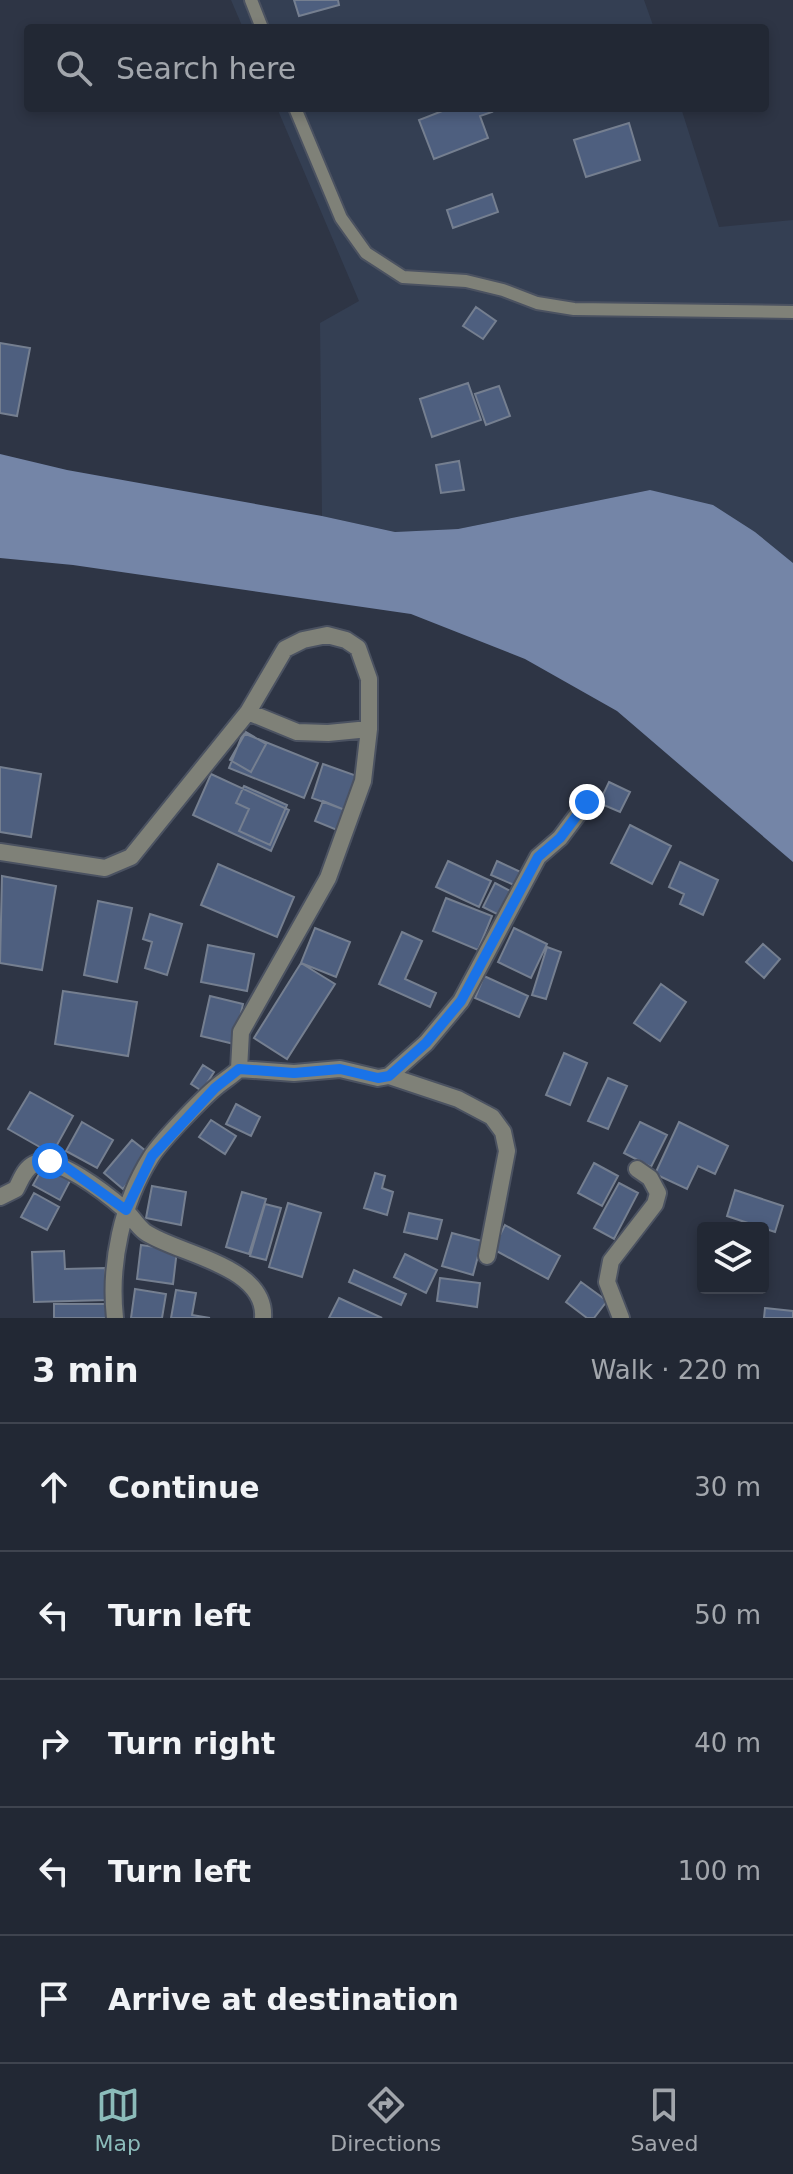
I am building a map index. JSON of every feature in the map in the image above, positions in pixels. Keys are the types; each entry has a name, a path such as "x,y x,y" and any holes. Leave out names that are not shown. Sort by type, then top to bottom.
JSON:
{"street":[{"path":"0,852 105,868 131,857 248,712 285,649 296,642 327,635 346,640 358,648 369,679 369,729 363,781 328,878 241,1032 239,1069"},
{"path":"248,712 297,732 369,729"},
{"path":"389,1076 426,1043 461,1001 538,857 560,838 587,802"},
{"path":"115,1318 116,1253 126,1210 152,1156 215,1088 239,1069 294,1073 340,1069 378,1078 389,1076 458,1099 492,1117 503,1132 507,1151 487,1256"},
{"path":"0,1197 16,1189 23,1174 35,1163 50,1161 63,1165 126,1210 147,1233 233,1270 254,1292 261,1304 263,1318"},
{"path":"621,1318 607,1282 611,1261 655,1204 658,1193 650,1178 637,1169"}],"lane":[{"path":"251,0 260,24"},
{"path":"297,112 341,218 366,253 403,277 466,281 537,303 574,309 793,312"}],"shaded area":[{"path":"231,0 644,0 653,24 241,24"},
{"path":"279,112 682,112 719,227 793,220 793,563 755,532 650,490 458,529 395,532 322,516 320,323 359,301"},
{"path":"0,454 67,470 395,532 458,529 650,490 713,505 755,532 793,563 793,862 617,711 525,659 411,614 73,565 0,558"}],"building":[{"path":"294,0 338,0 339,5 299,16"},
{"path":"440,112 492,112 480,116 488,138 434,159 419,120"},
{"path":"629,123 640,160 586,177 574,140"},
{"path":"492,194 498,212 453,228 447,210"},
{"path":"476,307 496,321 483,339 463,326"},
{"path":"0,343 30,348 17,416 0,413"},
{"path":"468,383 481,420 432,437 420,399"},
{"path":"499,386 510,416 486,425 475,394"},
{"path":"459,461 464,490 441,493 436,465"},
{"path":"246,732 266,744 251,772 230,760"},
{"path":"243,733 318,763 304,798 229,768"},
{"path":"323,764 357,776 345,810 312,798"},
{"path":"0,767 41,774 31,837 0,832"},
{"path":"211,774 289,810 271,851 193,815"},
{"path":"609,782 630,792 620,812 599,803"},
{"path":"244,786 287,805 270,845 239,831 249,809 236,803"},
{"path":"323,801 345,810 337,830 315,821"},
{"path":"630,825 671,846 652,884 611,863"},
{"path":"448,861 491,881 479,907 436,887"},
{"path":"497,861 527,875 521,888 491,875"},
{"path":"680,862 718,880 703,915 680,904 684,894 669,887"},
{"path":"218,864 294,897 277,937 201,905"},
{"path":"2,876 56,886 42,970 0,963"},
{"path":"495,883 514,893 503,917 483,907"},
{"path":"446,898 492,916 478,950 433,931"},
{"path":"98,901 132,908 117,982 84,975"},
{"path":"150,914 182,924 167,975 145,968 152,942 143,939"},
{"path":"315,928 350,942 336,977 301,963"},
{"path":"514,928 547,944 531,978 498,962"},
{"path":"402,932 422,941 405,979 436,993 430,1007 379,984"},
{"path":"763,944 780,959 764,978 746,962"},
{"path":"208,945 254,954 247,991 201,982"},
{"path":"547,947 561,952 546,999 532,995"},
{"path":"301,963 335,984 287,1059 254,1038"},
{"path":"484,976 528,996 519,1017 475,998"},
{"path":"661,984 686,1002 660,1041 634,1023"},
{"path":"63,991 137,1002 128,1056 55,1044"},
{"path":"210,996 243,1004 234,1044 201,1036"},
{"path":"564,1053 587,1063 570,1105 546,1095"},
{"path":"203,1065 214,1072 202,1091 191,1084"},
{"path":"608,1078 627,1086 608,1129 588,1121"},
{"path":"30,1092 73,1116 52,1154 8,1129"},
{"path":"236,1104 260,1117 251,1136 226,1124"},
{"path":"211,1120 236,1136 225,1154 199,1137"},
{"path":"82,1122 113,1140 97,1168 66,1151"},
{"path":"640,1122 667,1135 651,1167 624,1153"},
{"path":"679,1122 728,1146 715,1174 698,1166 687,1189 655,1174"},
{"path":"132,1140 151,1155 123,1189 104,1173"},
{"path":"594,1163 618,1176 602,1206 578,1193"},
{"path":"44,1165 71,1179 60,1200 33,1185"},
{"path":"375,1173 385,1176 382,1188 393,1192 387,1215 364,1208"},
{"path":"619,1183 638,1193 614,1239 594,1228"},
{"path":"152,1186 186,1192 181,1225 146,1218"},
{"path":"735,1190 783,1206 775,1232 769,1230 769,1222 745,1222 727,1216"},
{"path":"242,1192 266,1199 249,1254 226,1247"},
{"path":"34,1193 59,1207 47,1230 21,1217"},
{"path":"288,1203 321,1213 302,1277 269,1267"},
{"path":"265,1204 281,1208 266,1260 250,1256"},
{"path":"409,1213 442,1220 437,1239 404,1232"},
{"path":"505,1225 560,1256 548,1279 493,1249"},
{"path":"452,1233 482,1241 473,1275 442,1266"},
{"path":"141,1245 177,1250 173,1284 137,1279"},
{"path":"64,1251 65,1269 105,1268 106,1300 34,1302 32,1252"},
{"path":"405,1254 437,1270 426,1293 394,1277"},
{"path":"354,1270 406,1294 401,1305 349,1282"},
{"path":"440,1278 480,1283 477,1307 437,1301"},
{"path":"581,1282 607,1301 594,1318 587,1318 566,1302"},
{"path":"135,1289 166,1294 162,1318 131,1318"},
{"path":"176,1290 196,1293 192,1315 210,1318 171,1318"},
{"path":"339,1298 382,1318 329,1318"},
{"path":"54,1304 106,1304 106,1318 54,1318"},
{"path":"765,1308 793,1311 793,1318 764,1318"}],"route":[{"path":"50,1161 63,1165 126,1210 152,1156 215,1088 239,1069 294,1073 340,1069 378,1078 389,1076 409,1061 461,1001 538,857 560,838 587,802"}]}
